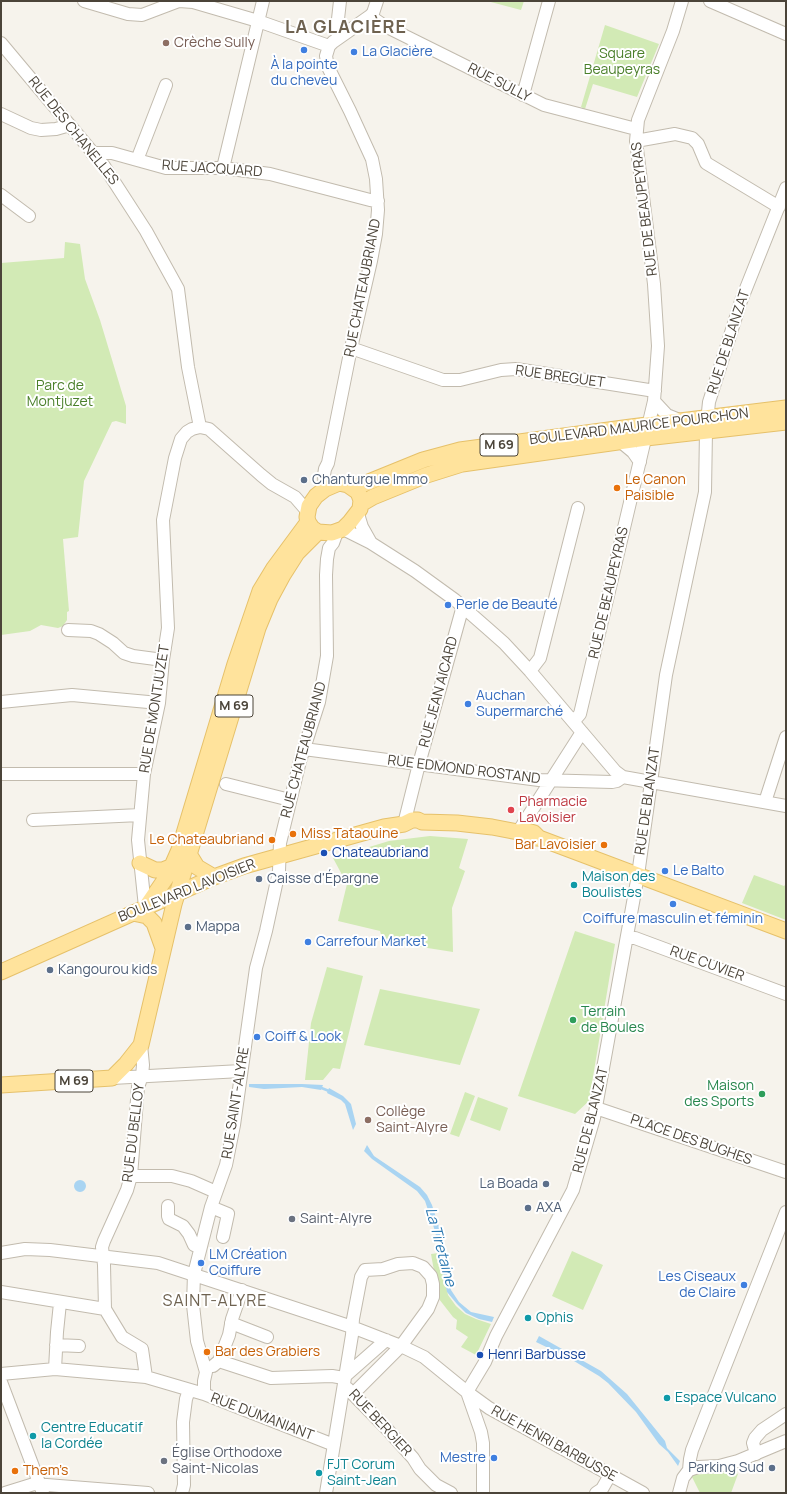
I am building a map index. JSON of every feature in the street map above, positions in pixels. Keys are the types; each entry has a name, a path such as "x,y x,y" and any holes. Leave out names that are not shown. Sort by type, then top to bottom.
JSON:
{"main road":[{"name":"BOULEVARD MAURICE POURCHON","path":"324,530 360,509 373,497 427,475 462,464 621,442 648,431 683,421 706,425 786,408"},
{"name":"BOULEVARD MAURICE POURCHON","path":"354,488 423,460 460,450 706,425 786,422"},
{"path":"324,530 312,502 327,489 348,485 354,488 360,496 360,509"},
{"name":"M 69","path":"1,1085 112,1078 126,1064 141,1045 177,894 258,628 270,599 297,553 324,530"},
{"name":"M 69","path":"139,910 168,875 173,866 235,664 260,591 274,568 324,530"},
{"name":"BOULEVARD LAVOISIER","path":"1,972 214,877 244,866 364,832 404,824 412,820 422,822 471,824 518,832 524,838 539,838 786,931"},
{"path":"189,854 197,867 214,877"},
{"path":"140,863 155,870 163,870 173,866"},
{"path":"139,910 154,923 163,948"}],"street":[{"path":"84,1 128,14 142,15 179,1 193,2 329,46 338,37 370,16 373,13 376,1"},
{"path":"223,168 263,1"},
{"path":"338,37 337,28 340,1"},
{"path":"523,95 549,1"},
{"name":"RUE DE BEAUPEYRAS","path":"574,722 580,714 648,431 655,396 658,346 654,284 636,135 638,120 673,31 682,1"},
{"path":"710,1 786,34"},
{"name":"RUE SULLY","path":"370,16 383,25 544,105 636,135 675,134 692,138 698,144 706,163 779,207"},
{"name":"RUE DES CHANELLES","path":"1,43 104,166 146,231 178,289 188,367 200,427"},
{"name":"RUE CHATEAUBRIAND","path":"327,489 330,468 328,463 376,234 378,201 372,159 328,67 326,56 329,46"},
{"path":"137,160 166,85"},
{"path":"1,115 31,128 41,130 56,129 70,124"},
{"name":"RUE JACQUARD","path":"92,152 112,152 166,168 223,168 270,174 378,201"},
{"name":"RUE DE BLANZAT","path":"467,1392 485,1362 496,1336 573,1190 584,1156 596,1108 638,875 650,782 669,660 705,492 706,425 709,402 738,310 786,188"},
{"path":"1,195 29,216"},
{"name":"RUE BREGUET","path":"351,348 443,380 460,380 501,370 516,369 655,396"},
{"path":"655,396 667,414 683,421"},
{"path":"200,427 209,429 266,479 294,497 324,530 371,543 415,571 463,607 504,643 530,671 615,771 623,777 786,806"},
{"name":"RUE DE MONTJUZET","path":"139,910 140,863 138,840 144,774 159,703 168,628 162,530 164,510 178,444 187,432 200,427"},
{"path":"621,442 633,452 640,462"},
{"path":"294,497 327,489"},
{"path":"530,671 540,658 578,508"},
{"path":"360,509 362,527 371,543"},
{"name":"RUE CHATEAUBRIAND","path":"279,856 280,843 290,800 319,702 327,656 324,530"},
{"name":"RUE JEAN AICARD","path":"404,824 419,764 463,607"},
{"path":"68,630 91,631 113,643 124,653 132,656 163,660"},
{"path":"1,702 72,695 159,703"},
{"path":"518,832 582,732"},
{"path":"765,802 786,737"},
{"name":"RUE EDMOND ROSTAND","path":"304,749 551,780 612,782 623,777"},
{"path":"1,774 144,774"},
{"path":"226,784 290,800"},
{"path":"33,820 140,815"},
{"name":"RUE SAINT-ALYRE","path":"204,1394 206,1372 197,1342 193,1305 194,1274 211,1207 226,1165 234,1125 256,968 279,871 279,856"},
{"name":"RUE CUVIER","path":"627,938 635,938 786,994"},
{"name":"RUE DU BELLOY","path":"105,1309 103,1257 104,1241 127,1190 131,1176 138,1087 142,1076 143,1065 141,1045"},
{"path":"112,1078 241,1071"},
{"name":"PLACE DES BUGHES","path":"596,1108 786,1172"},
{"path":"131,1176 172,1176 191,1180 216,1192"},
{"path":"168,1206 169,1219 183,1226 194,1245 200,1247"},
{"path":"211,1207 228,1214 223,1237"},
{"path":"679,1493 683,1478 689,1470 692,1450 782,1230 786,1212"},
{"path":"1,1253 25,1249 50,1250 158,1262 352,1326 401,1346"},
{"path":"326,1493 361,1277 365,1270 383,1269 398,1264 417,1264 428,1272 433,1284 433,1298 428,1309 401,1346 352,1394"},
{"path":"206,1372 219,1361 229,1335 242,1290"},
{"path":"1,1292 105,1309 122,1337 142,1349 146,1377"},
{"path":"55,1369 60,1302"},
{"path":"232,1323 267,1337"},
{"path":"344,1379 386,1340"},
{"path":"56,1345 79,1346"},
{"name":"RUE HENRI BARBUSSE","path":"401,1346 424,1357 488,1408 643,1493"},
{"path":"219,1361 271,1378 332,1376 344,1379"},
{"name":"RUE DUMANIANT","path":"1,1374 55,1369 146,1377 204,1394 334,1445"},
{"name":"RUE BERGIER","path":"344,1379 352,1394 386,1428 413,1458 420,1469 436,1485 451,1493"},
{"path":"1,1382 41,1489"},
{"path":"182,1493 184,1485 183,1422 186,1399 189,1390"},
{"path":"467,1392 481,1432 483,1443 482,1493"},
{"path":"757,1454 753,1443 755,1438 762,1430 786,1414"},
{"path":"689,1470 698,1467 718,1466 738,1461 786,1442"},
{"path":"596,1493 602,1489 610,1475"},
{"path":"5,1493 34,1484 41,1489 148,1493"}],"green space":[{"path":"487,1 524,1 521,10"},
{"name":"Square Beaupeyras","path":"605,25 659,44 637,97 593,84 585,109 581,107"},
{"name":"Parc de Montjuzet","path":"65,242 80,244 85,279 100,320 126,406 126,424 116,421 112,422 84,481 78,537 63,539 69,611 67,612 67,620 63,626 58,628 41,625 30,631 1,635 1,263 64,258"},
{"path":"430,836 468,839 459,868 465,871 452,908 453,952 383,941 380,931 338,921 347,884 333,858 389,841"},
{"path":"754,875 784,886 786,884 786,920 742,903"},
{"name":"Terrain de Boules","path":"575,931 615,944 589,1101 575,1114 518,1096"},
{"path":"327,967 363,976 340,1069 333,1068 323,1080 305,1080 311,1023"},
{"path":"380,989 480,1009 460,1065 364,1045"},
{"path":"465,1092 475,1096 459,1137 450,1134"},
{"path":"478,1097 508,1108 500,1131 470,1120"},
{"path":"572,1251 603,1265 583,1310 552,1296"},
{"path":"439,1253 448,1295 456,1306 465,1314 491,1324 476,1355 461,1347 468,1337 456,1329 457,1320 439,1299 431,1254"},
{"path":"734,1472 738,1474 731,1493 700,1493 691,1475"}],"water":[{"path":"249,1084 323,1085 321,1090 302,1087 264,1089 249,1087"},
{"path":"329,1088 343,1096 351,1104 356,1124 353,1130 345,1104 341,1100 327,1093"},
{"path":"367,1145 374,1156 420,1187 427,1195 432,1205 440,1230 444,1262 451,1290 459,1302 471,1312 494,1317 492,1322 479,1319 466,1313 447,1292 435,1231 425,1201 417,1191 372,1159 364,1151"},
{"path":"78,1180 82,1180 86,1186 82,1192 78,1192 74,1188 74,1184"},
{"path":"539,1336 601,1371 627,1394 665,1441 667,1448 680,1461 678,1466 668,1452 659,1444 636,1412 608,1383 569,1358 536,1342"}],"waterway":[{"name":"La Tiretaine","path":"319,1087 329,1091"}],"place":[{"name":"Crèche Sully","path":"166,43"},
{"name":"À la pointe du cheveu","path":"304,50"},
{"name":"La Glacière","path":"354,52"},
{"name":"Chanturgue Immo","path":"304,480"},
{"name":"Le Canon Paisible","path":"617,488"},
{"name":"Perle de Beauté","path":"448,605"},
{"name":"Auchan Supermarché","path":"468,704"},
{"name":"Pharmacie Lavoisier","path":"511,810"},
{"name":"Miss Tataouine","path":"293,834"},
{"name":"Le Chateaubriand","path":"272,840"},
{"name":"Bar Lavoisier","path":"604,845"},
{"name":"Chateaubriand","path":"324,853"},
{"name":"Le Balto","path":"665,871"},
{"name":"Caisse d'Épargne","path":"259,879"},
{"name":"Maison des Boulistes","path":"574,885"},
{"name":"Coiffure masculin et féminin","path":"673,904"},
{"name":"Mappa","path":"188,927"},
{"name":"Carrefour Market","path":"308,942"},
{"name":"Kangourou kids","path":"50,970"},
{"name":"Terrain de Boules","path":"573,1020"},
{"name":"Coiff & Look","path":"257,1037"},
{"name":"Maison des Sports","path":"762,1094"},
{"name":"Collège Saint-Alyre","path":"368,1120"},
{"name":"La Boada","path":"546,1184"},
{"name":"AXA","path":"528,1208"},
{"name":"Saint-Alyre","path":"292,1219"},
{"name":"LM Création Coiffure","path":"201,1263"},
{"name":"Les Ciseaux de Claire","path":"744,1285"},
{"name":"Ophis","path":"528,1318"},
{"name":"Bar des Grabiers","path":"207,1352"},
{"name":"Henri Barbusse","path":"480,1355"},
{"name":"Espace Vulcano","path":"667,1398"},
{"name":"Centre Educatif la Cordée","path":"33,1436"},
{"name":"Mestre","path":"494,1458"},
{"name":"Église Orthodoxe Saint-Nicolas","path":"164,1461"},
{"name":"Parking Sud","path":"772,1468"},
{"name":"Them’s","path":"15,1471"},
{"name":"FJT Corum Saint-Jean","path":"319,1473"}],"district":[{"name":"LA GLACIÈRE","path":"346,28"},
{"name":"SAINT-ALYRE","path":"215,1302"}]}
